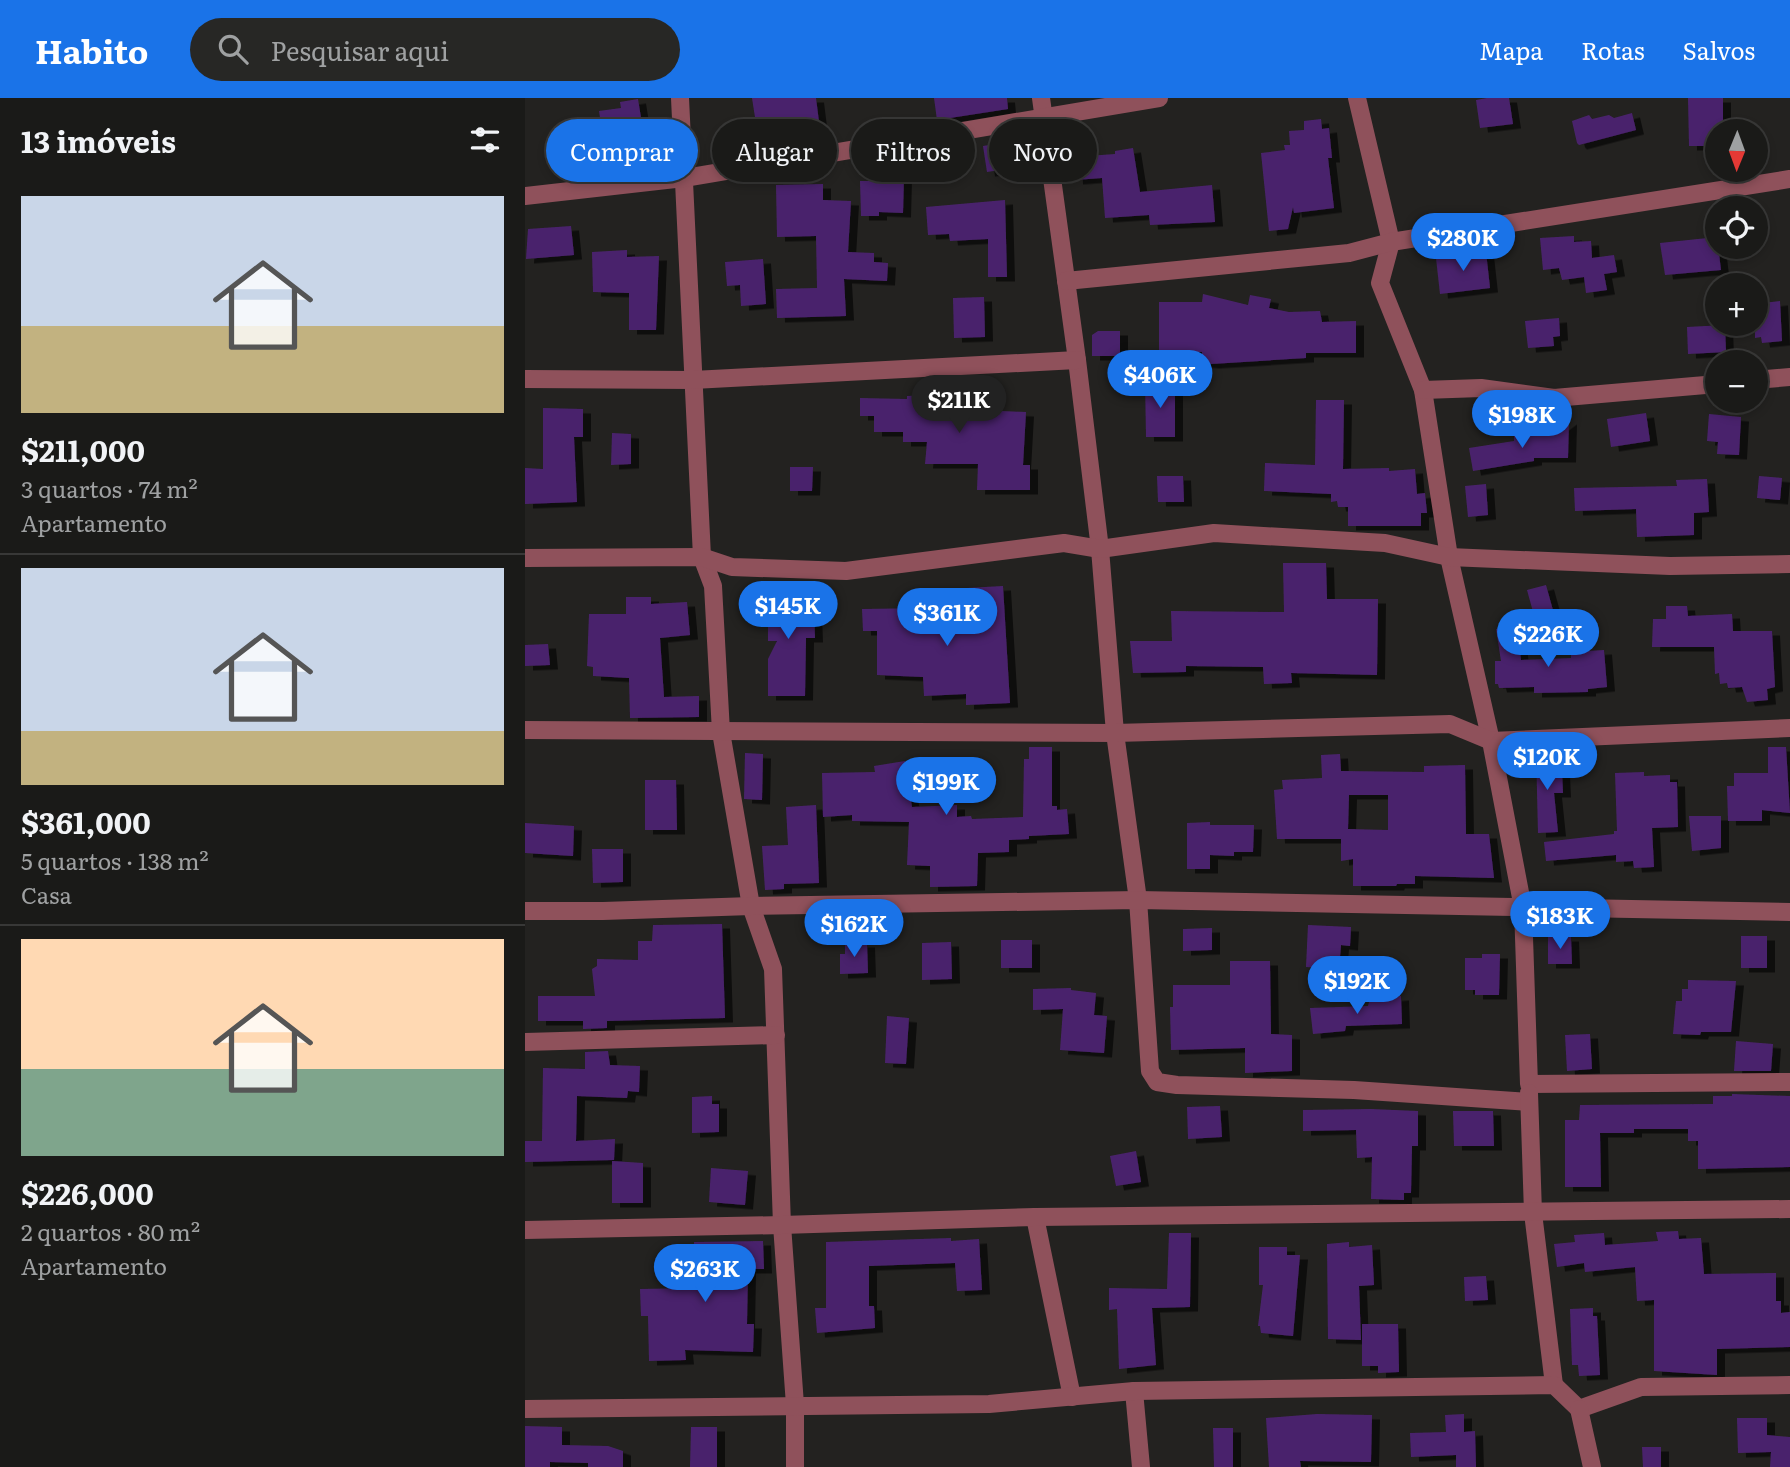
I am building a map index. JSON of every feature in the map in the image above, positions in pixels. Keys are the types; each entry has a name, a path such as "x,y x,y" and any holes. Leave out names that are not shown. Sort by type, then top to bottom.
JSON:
{"street":[{"path":"680,98 681,119"},
{"path":"1041,98 1100,549 1115,733 1138,900 1150,1071 1157,1082 1177,1086 1529,1093 1790,1083"},
{"path":"698,176 1160,98"},
{"path":"1357,98 1391,242 1380,283 1423,390 1450,557 1491,741 1523,908 1533,1213 1554,1385 1579,1409 1592,1467"},
{"path":"1066,281 1349,253 1391,242 1790,179"},
{"path":"525,196 649,182"},
{"path":"684,182 702,557 713,586 721,732 751,906 773,970 782,1225 795,1405 795,1467"},
{"path":"525,379 692,380 1077,360"},
{"path":"1768,379 1790,377"},
{"path":"1423,390 1481,388 1554,398 1705,385"},
{"path":"525,558 702,557 732,567 846,571 1064,543 1100,549 1214,533 1385,543 1450,557 1670,566 1790,564"},
{"path":"525,730 1115,733 1450,724 1491,741 1790,728"},
{"path":"525,911 1138,900 1790,912"},
{"path":"525,1042 776,1035"},
{"path":"525,1230 1035,1217 1790,1209"},
{"path":"1035,1217 1072,1397"},
{"path":"525,1409 989,1404 1135,1391 1554,1385"},
{"path":"1579,1409 1641,1387 1790,1385"},
{"path":"1135,1391 1141,1467"}],"building":[{"path":"752,98 816,98 819,119 755,119"},
{"path":"934,98 1007,98 1008,109 937,119"},
{"path":"1509,98 1513,124 1480,128 1476,100"},
{"path":"1688,98 1723,98 1723,119 1705,119 1705,146 1689,146"},
{"path":"638,99 641,119 600,119 599,111 621,108 620,102"},
{"path":"1632,113 1636,130 1579,145 1577,143 1572,121 1589,115 1592,119 1609,115 1614,118"},
{"path":"1321,119 1322,129 1329,128 1332,158 1328,158 1334,208 1294,213 1293,207 1288,229 1269,231 1261,153 1285,150 1284,145 1290,145 1289,131 1304,130 1304,121"},
{"path":"989,145 989,172 987,172 983,146"},
{"path":"1133,148 1140,192 1212,185 1215,222 1150,225 1149,215 1105,218 1102,178 1097,178 1097,155 1115,154 1115,151"},
{"path":"860,182 904,182 903,213 879,212 879,216 861,216"},
{"path":"823,184 823,200 851,201 848,252 874,253 874,262 888,263 887,281 844,279 846,316 777,318 776,289 817,288 816,236 777,237 776,185"},
{"path":"1005,200 1007,277 988,277 988,239 950,241 949,234 928,235 926,207"},
{"path":"571,226 574,255 526,259 528,229"},
{"path":"1574,236 1574,242 1591,241 1592,258 1614,255 1617,272 1604,274 1607,290 1586,293 1584,277 1562,280 1559,268 1543,270 1540,238"},
{"path":"1705,238 1705,259 1720,259 1721,270 1665,275 1660,243"},
{"path":"627,250 627,257 659,256 656,330 629,330 629,293 593,292 592,252"},
{"path":"1486,252 1490,288 1440,294 1436,258"},
{"path":"763,259 766,304 741,306 740,285 727,286 725,262"},
{"path":"1203,294 1248,305 1250,295 1271,299 1269,308 1289,312 1320,311 1322,322 1356,321 1356,353 1306,353 1306,358 1211,364 1202,363 1202,352 1159,352 1159,302 1202,302"},
{"path":"984,297 985,337 954,338 953,298"},
{"path":"1780,301 1782,341 1762,343 1761,337 1755,338 1755,336 1768,336 1768,302"},
{"path":"1559,318 1560,336 1553,337 1554,346 1528,348 1525,321"},
{"path":"1705,326 1705,336 1725,336 1726,350 1705,350 1705,353 1688,354 1687,327"},
{"path":"1098,331 1120,331 1120,356 1092,356 1092,335"},
{"path":"1145,380 1164,381 1164,391 1175,391 1175,437 1146,437"},
{"path":"907,396 982,396 980,410 1026,412 1023,465 1030,465 1030,490 977,490 978,464 925,464 927,442 903,442 903,432 874,432 874,416 860,416 860,398 907,399"},
{"path":"1316,400 1344,400 1343,469 1415,469 1417,494 1425,493 1427,513 1421,513 1421,526 1348,526 1348,507 1338,507 1337,501 1331,502 1331,494 1264,491 1265,463 1315,465"},
{"path":"543,408 583,409 583,437 574,437 577,502 525,504 525,468 543,469"},
{"path":"1646,413 1650,441 1611,447 1607,419"},
{"path":"1709,414 1741,417 1739,455 1717,454 1718,442 1707,441"},
{"path":"1569,420 1568,458 1534,458 1534,461 1473,471 1469,448 1514,441 1514,436 1553,432"},
{"path":"612,433 631,434 631,464 611,465"},
{"path":"790,467 813,467 812,491 790,491"},
{"path":"1157,476 1183,476 1184,502 1158,502"},
{"path":"1759,476 1782,478 1780,500 1757,498"},
{"path":"1707,479 1709,512 1694,513 1694,535 1637,537 1636,509 1575,511 1574,488 1677,486 1676,480"},
{"path":"1486,484 1488,515 1468,517 1465,486"},
{"path":"1283,563 1326,563 1327,599 1378,599 1377,675 1291,673 1292,683 1264,684 1263,667 1186,666 1186,672 1133,673 1130,641 1172,641 1171,611 1284,612"},
{"path":"771,584 799,584 799,610 814,609 815,638 806,638 805,696 768,696 768,659 777,641 768,641 768,588 771,588"},
{"path":"1546,585 1554,614 1535,619 1527,590"},
{"path":"1003,586 1010,703 966,705 966,694 924,696 923,677 877,675 877,631 863,631 862,609 930,608 931,621 969,621 966,588"},
{"path":"626,597 651,597 651,604 687,602 690,635 660,638 664,697 699,696 699,717 630,718 629,678 593,676 593,667 587,666 589,614 626,614"},
{"path":"1666,606 1687,606 1688,616 1732,614 1733,631 1772,631 1775,687 1767,689 1768,700 1747,702 1742,687 1728,688 1727,683 1720,684 1719,673 1715,674 1714,647 1652,647 1653,619 1666,619"},
{"path":"1517,626 1521,660 1571,658 1571,652 1604,650 1607,687 1588,689 1588,692 1534,693 1534,687 1499,688 1498,684 1495,684 1495,661 1501,661 1496,629"},
{"path":"548,644 550,665 525,666 525,645"},
{"path":"1029,747 1052,747 1052,806 1057,806 1057,810 1067,809 1069,834 1009,840 1009,852 978,853 977,886 930,887 930,866 907,865 909,822 852,821 852,815 823,817 822,773 875,772 874,766 905,761 912,807 957,805 957,817 971,816 972,819 1023,817 1024,759 1029,759"},
{"path":"1768,747 1786,747 1790,813 1762,810 1762,821 1728,821 1727,786 1734,786 1734,773 1768,773"},
{"path":"1536,750 1550,750 1552,772 1562,771 1563,793 1554,793 1558,832 1538,833"},
{"path":"745,753 763,754 762,800 744,799"},
{"path":"1340,754 1341,771 1424,772 1424,766 1465,765 1466,834 1489,834 1494,878 1415,876 1415,884 1353,886 1353,859 1341,861 1341,839 1277,839 1274,790 1283,789 1282,780 1322,778 1321,755","holes":["1349,795 1388,795 1388,830 1348,829"]},
{"path":"1644,772 1644,776 1670,775 1670,782 1677,782 1678,827 1652,828 1654,867 1634,868 1633,861 1616,862 1616,855 1546,861 1544,842 1614,834 1614,831 1617,831 1615,773"},
{"path":"645,780 676,780 677,830 645,830"},
{"path":"816,805 819,883 784,884 784,889 765,890 762,846 788,845 786,807"},
{"path":"1689,816 1721,816 1721,848 1692,851"},
{"path":"1210,822 1210,825 1254,825 1253,852 1234,852 1234,856 1210,855 1210,869 1187,869 1187,823"},
{"path":"525,823 574,826 573,856 525,853"},
{"path":"592,849 623,849 623,882 593,883"},
{"path":"722,924 725,1018 607,1021 607,1028 583,1029 583,1021 538,1021 538,996 595,996 592,969 597,966 597,959 638,960 638,941 652,941 653,925"},
{"path":"1308,925 1351,927 1350,946 1341,945 1339,969 1306,967"},
{"path":"1212,928 1212,950 1183,951 1183,929"},
{"path":"1741,936 1767,936 1767,968 1741,968"},
{"path":"1548,937 1571,937 1572,964 1548,964"},
{"path":"1001,940 1032,940 1032,968 1001,968"},
{"path":"951,942 952,979 922,980 922,943"},
{"path":"845,943 867,943 868,973 840,974 840,954 845,954"},
{"path":"1482,954 1500,954 1499,995 1475,995 1475,990 1465,990 1465,958 1482,958"},
{"path":"1230,961 1270,961 1271,1034 1292,1035 1292,1071 1245,1073 1245,1048 1171,1050 1170,1007 1173,1007 1173,985 1230,985"},
{"path":"1688,980 1736,981 1731,1032 1673,1034 1676,1001 1682,1001 1682,989 1688,989"},
{"path":"1071,988 1096,993 1094,1015 1107,1016 1104,1053 1060,1050 1063,1009 1033,1010 1033,989"},
{"path":"1401,996 1402,1024 1346,1026 1345,1031 1313,1034 1310,1008 1368,1006 1369,1002 1375,1001 1376,998"},
{"path":"887,1016 909,1018 906,1064 885,1063"},
{"path":"1590,1034 1592,1069 1567,1071 1565,1035"},
{"path":"1736,1041 1773,1044 1771,1071 1734,1071"},
{"path":"608,1051 610,1065 640,1066 639,1092 628,1091 627,1098 577,1096 576,1141 615,1139 614,1160 525,1162 525,1141 542,1141 543,1068 585,1069 585,1052"},
{"path":"712,1096 712,1104 719,1104 719,1132 692,1133 692,1097"},
{"path":"1713,1096 1790,1096 1790,1167 1698,1169 1698,1141 1688,1141 1688,1129 1634,1129 1634,1133 1600,1133 1601,1187 1565,1187 1565,1120 1579,1120 1580,1105 1713,1104"},
{"path":"1220,1106 1222,1137 1188,1139 1187,1107"},
{"path":"1303,1110 1418,1111 1418,1146 1412,1146 1411,1193 1404,1193 1404,1200 1371,1199 1372,1157 1357,1158 1356,1130 1303,1131"},
{"path":"1453,1111 1493,1111 1494,1146 1454,1146"},
{"path":"1136,1151 1141,1182 1116,1186 1110,1156"},
{"path":"612,1161 643,1163 643,1203 612,1203"},
{"path":"711,1168 748,1171 745,1205 709,1202"},
{"path":"1678,1231 1679,1239 1701,1238 1704,1274 1776,1273 1776,1301 1781,1301 1781,1313 1790,1312 1790,1347 1717,1349 1717,1375 1654,1371 1654,1300 1637,1301 1635,1267 1585,1272 1584,1263 1557,1267 1554,1244 1575,1242 1574,1235 1604,1233 1605,1245 1658,1241 1656,1232"},
{"path":"1169,1233 1191,1233 1190,1307 1152,1308 1156,1365 1119,1369 1117,1309 1109,1310 1109,1288 1167,1289"},
{"path":"951,1238 951,1241 979,1239 982,1290 957,1291 955,1263 869,1266 869,1306 874,1306 875,1328 817,1333 815,1308 826,1308 826,1242"},
{"path":"763,1241 764,1269 748,1269 747,1324 754,1324 753,1352 685,1350 686,1360 649,1361 648,1316 641,1316 640,1289 695,1288 694,1242"},
{"path":"1349,1242 1349,1247 1372,1245 1374,1285 1359,1286 1361,1340 1328,1339 1327,1244"},
{"path":"1259,1247 1287,1247 1287,1255 1300,1255 1293,1336 1261,1333 1258,1326 1263,1285 1259,1285"},
{"path":"1486,1276 1488,1300 1465,1301 1464,1277"},
{"path":"1593,1308 1593,1316 1597,1316 1600,1375 1579,1376 1578,1365 1572,1365 1570,1309"},
{"path":"1362,1324 1398,1324 1399,1372 1378,1373 1378,1366 1362,1366"},
{"path":"1317,1414 1372,1415 1371,1462 1300,1461 1301,1467 1269,1467 1266,1418"},
{"path":"1464,1414 1464,1432 1475,1431 1476,1467 1456,1467 1456,1455 1411,1457 1410,1433 1446,1432 1445,1415"},
{"path":"1737,1418 1767,1418 1767,1435 1790,1437 1790,1467 1770,1467 1771,1452 1738,1453"},
{"path":"525,1426 562,1427 562,1445 608,1446 623,1451 623,1467 588,1467 588,1463 550,1462 550,1467 525,1467"},
{"path":"691,1427 717,1427 717,1467 690,1467"},
{"path":"1213,1428 1233,1428 1233,1467 1214,1467"},
{"path":"1642,1447 1661,1447 1661,1467 1643,1467"}]}
